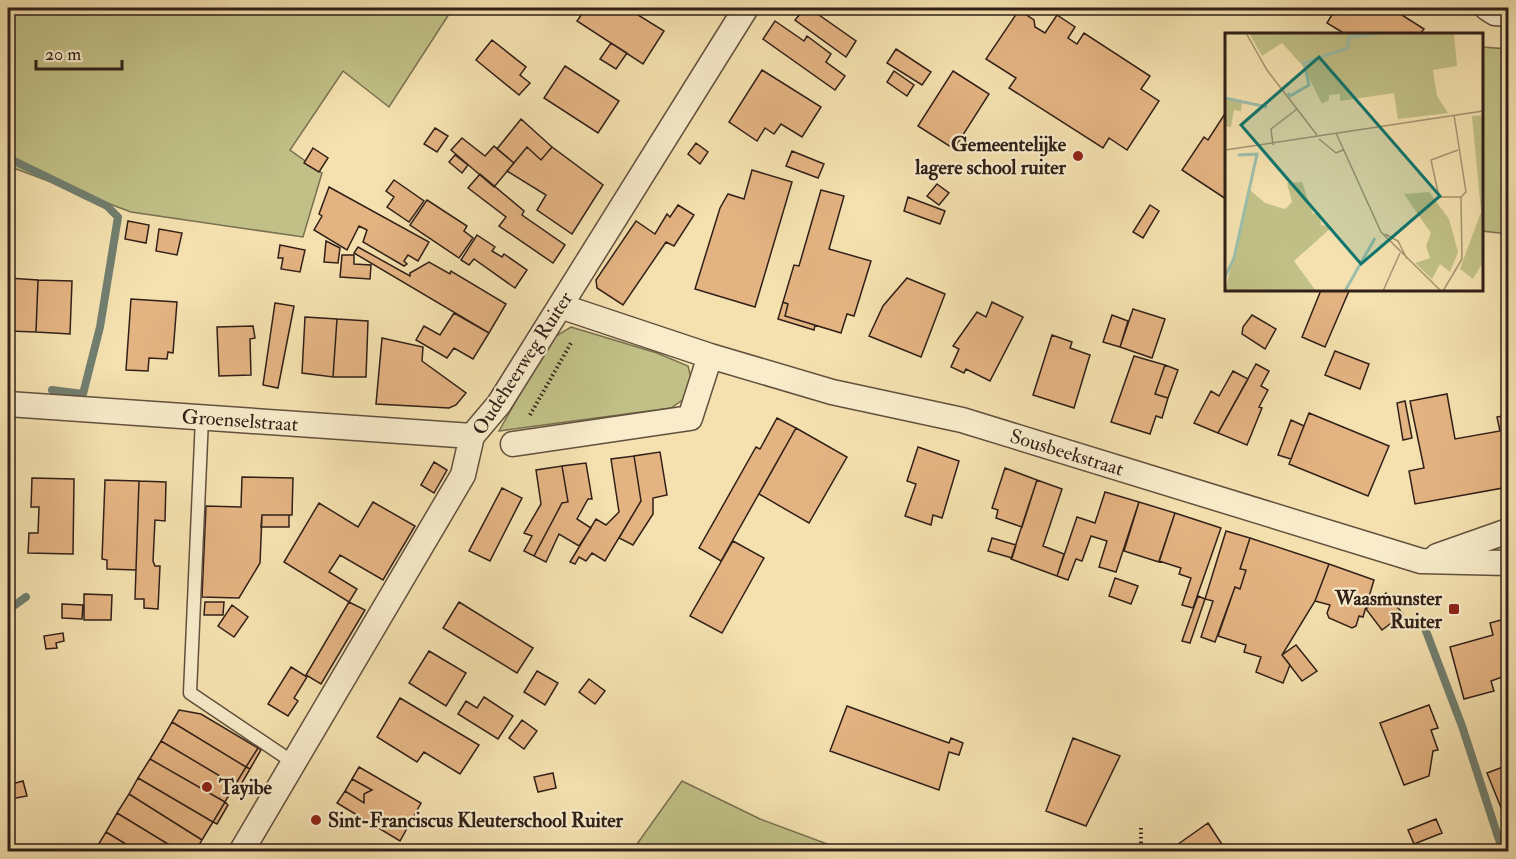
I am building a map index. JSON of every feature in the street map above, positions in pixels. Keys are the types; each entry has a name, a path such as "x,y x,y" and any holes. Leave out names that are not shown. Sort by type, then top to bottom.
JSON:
{"street":[{"name":"Oudeheerweg Ruiter","path":"241,852 463,475 472,436 499,404 746,8"},
{"path":"1487,8 1495,13 1509,14"},
{"name":"Sousbeekstraat","path":"560,306 710,356 832,392 962,420 1421,561 1509,562"},
{"path":"513,444 690,418 710,356"},
{"name":"Groenselstraat","path":"8,404 472,436"},
{"path":"1421,561 1509,531"}],"lane":[{"path":"202,418 190,693 294,763"}],"path":[{"path":"1141,828 1141,852"}],"green space":[{"path":"8,8 453,8 389,107 343,71 290,150 322,173 303,237 131,212 8,166"},
{"path":"1483,47 1508,49 1508,234 1483,231"},
{"path":"571,327 657,353 688,366 692,382 684,399 671,408 499,431 551,339"},
{"path":"682,781 760,819 846,851 632,851"}],"building":[{"path":"586,8 627,8 664,31 643,64 577,21"},
{"path":"805,8 809,8 856,41 846,57 795,20"},
{"path":"1336,8 1391,8 1424,29 1421,33 1343,33 1327,23"},
{"path":"1019,10 1034,20 1035,27 1045,33 1057,15 1075,27 1068,38 1077,44 1084,33 1150,76 1141,89 1159,101 1127,150 1109,138 1103,148 1009,88 1016,78 986,59"},
{"path":"775,21 804,41 807,36 831,54 826,62 845,76 835,90 763,39"},
{"path":"492,40 526,67 520,75 530,83 519,95 476,60"},
{"path":"611,43 627,53 616,69 600,59"},
{"path":"896,49 931,72 922,85 887,63"},
{"path":"565,66 619,101 598,133 544,98"},
{"path":"762,70 821,107 802,137 781,124 774,134 765,128 757,141 729,122"},
{"path":"894,71 914,85 907,96 887,82"},
{"path":"953,71 989,94 954,149 918,126"},
{"path":"1225,114 1225,198 1182,170 1204,137 1208,140"},
{"path":"521,119 552,147 541,160 527,147 514,163 497,149"},
{"path":"435,128 448,136 437,152 424,144"},
{"path":"462,138 485,156 494,146 514,163 494,187 451,150"},
{"path":"696,143 708,152 700,164 688,154"},
{"path":"527,147 541,160 552,147 603,185 572,234 537,210 546,195 507,171"},
{"path":"313,148 328,158 319,172 304,163"},
{"path":"792,151 824,164 818,178 786,166"},
{"path":"455,155 468,165 462,173 449,162"},
{"path":"752,170 792,182 755,307 695,289 720,208 728,194 744,199"},
{"path":"480,174 524,211 522,215 565,245 553,263 499,226 506,217 468,188"},
{"path":"394,180 424,201 409,222 387,207 394,197 386,191"},
{"path":"937,184 949,193 939,205 927,196"},
{"path":"329,187 429,242 418,261 408,255 404,261 407,264 404,266 363,242 367,230 359,226 347,250 314,230 322,216 319,214"},
{"path":"821,190 844,196 829,249 871,261 854,316 847,314 841,333 785,316 788,304 783,302 794,265 799,266"},
{"path":"908,197 945,211 940,224 904,211"},
{"path":"427,200 467,226 464,231 473,238 459,258 410,225"},
{"path":"678,205 694,215 674,246 666,242 623,305 597,288 596,280 636,221 655,234 667,214 670,217"},
{"path":"1150,205 1159,211 1143,238 1133,232"},
{"path":"128,221 149,225 146,243 125,239"},
{"path":"159,229 182,233 177,255 156,251"},
{"path":"477,235 495,247 492,251 502,257 504,254 527,270 515,288 474,259 469,265 461,260"},
{"path":"326,241 340,248 338,263 324,262"},
{"path":"280,245 305,250 300,272 281,269 283,258 278,258"},
{"path":"358,247 410,276 410,273 429,262 450,274 451,271 506,304 489,333 354,253"},
{"path":"342,255 354,255 354,264 371,265 370,279 340,277"},
{"path":"8,278 38,280 36,332 8,331"},
{"path":"907,278 945,294 921,357 869,336 883,306"},
{"path":"38,280 72,281 70,334 36,332"},
{"path":"1321,291 1349,291 1325,347 1302,337"},
{"path":"131,299 177,302 173,353 168,352 167,359 149,358 148,371 126,370"},
{"path":"783,302 788,304 785,316 815,325 814,330 778,319"},
{"path":"992,302 1023,317 990,381 966,369 964,373 951,367 959,349 953,346 977,312 986,317"},
{"path":"275,303 294,306 278,388 263,385"},
{"path":"1133,309 1165,319 1152,358 1120,347"},
{"path":"454,313 489,333 473,359 454,348 447,358 416,340 424,326 440,335"},
{"path":"1112,315 1128,321 1120,347 1103,342"},
{"path":"1252,315 1276,329 1265,349 1242,334 1243,327"},
{"path":"305,317 337,319 333,377 302,373"},
{"path":"337,319 368,321 366,377 333,377"},
{"path":"253,326 255,338 250,339 251,375 219,376 217,327"},
{"path":"1052,335 1072,342 1070,348 1090,355 1074,408 1033,395"},
{"path":"382,338 423,347 422,361 466,393 456,405 449,408 376,404"},
{"path":"1335,351 1369,364 1360,389 1325,375"},
{"path":"1134,356 1165,365 1155,394 1168,398 1162,418 1156,416 1150,434 1111,422"},
{"path":"1256,364 1269,371 1261,386 1268,390 1259,407 1262,408 1247,445 1218,433"},
{"path":"1165,365 1178,370 1168,398 1155,394"},
{"path":"1233,371 1248,379 1218,433 1194,423 1211,391 1219,396"},
{"path":"1447,394 1455,439 1500,431 1497,417 1508,415 1508,487 1415,504 1409,471 1424,468 1410,401"},
{"path":"1405,401 1412,438 1403,440 1397,403"},
{"path":"1309,413 1389,446 1368,496 1289,464"},
{"path":"777,418 796,428 721,561 699,548 756,447 760,449"},
{"path":"1291,420 1304,426 1291,459 1278,455"},
{"path":"796,428 847,457 809,523 759,494"},
{"path":"918,447 959,461 942,518 933,515 931,525 905,516 916,484 907,481"},
{"path":"660,452 667,495 653,498 653,514 633,545 619,538 641,501 634,456"},
{"path":"634,456 641,501 605,561 592,553 586,561 579,557 575,564 570,562 596,519 606,525 619,512 611,459"},
{"path":"434,462 447,470 434,493 421,485"},
{"path":"586,463 592,499 588,499 577,519 591,528 579,546 559,534 546,562 534,556 562,503 568,502 562,466"},
{"path":"562,466 568,502 562,503 534,556 524,551 532,536 524,533 541,504 536,470"},
{"path":"1005,468 1037,480 1022,527 996,518 998,510 992,508"},
{"path":"242,477 293,478 292,515 262,515 260,563 239,598 202,597 206,506 241,507"},
{"path":"32,478 74,479 73,554 28,553 29,533 38,533 39,507 31,507"},
{"path":"105,480 139,481 136,570 107,569 107,560 102,559"},
{"path":"1037,480 1062,489 1043,546 1064,554 1057,576 1011,559"},
{"path":"139,481 166,482 165,521 155,520 153,561 155,566 160,566 158,609 144,608 144,599 135,599"},
{"path":"502,488 522,498 490,561 469,551"},
{"path":"1105,492 1139,502 1116,572 1099,567 1107,541 1091,536 1082,561 1076,559 1068,580 1057,576 1077,517 1095,523"},
{"path":"373,502 415,526 383,580 340,555 329,572 357,589 349,602 284,562 319,503 358,527"},
{"path":"1139,502 1175,513 1159,562 1124,551"},
{"path":"1175,513 1221,528 1193,608 1182,605 1191,578 1179,574 1181,568 1159,561"},
{"path":"262,515 289,515 289,527 261,527"},
{"path":"1226,531 1250,538 1240,569 1246,570 1240,589 1235,587 1215,642 1201,637 1213,601 1205,599"},
{"path":"992,538 1016,545 1012,558 988,551"},
{"path":"1250,538 1329,564 1315,601 1282,655 1290,665 1283,683 1256,672 1261,657 1244,652 1246,645 1218,636 1235,587 1240,589 1246,570 1240,569"},
{"path":"733,541 764,558 722,633 690,616"},
{"path":"1329,564 1374,580 1363,617 1359,616 1356,626 1352,628 1329,618 1327,613 1330,605 1315,601"},
{"path":"1115,578 1138,586 1131,604 1109,596"},
{"path":"1386,593 1403,614 1382,630 1366,609"},
{"path":"84,594 112,595 111,620 84,620"},
{"path":"1198,596 1205,599 1190,643 1182,641"},
{"path":"205,602 224,602 223,615 204,615"},
{"path":"349,602 365,610 321,684 306,675"},
{"path":"459,602 533,648 517,673 443,628"},
{"path":"62,604 83,605 82,619 62,618"},
{"path":"232,605 248,617 234,637 218,626"},
{"path":"1508,618 1508,675 1491,681 1494,691 1464,699 1450,647 1493,635 1490,623"},
{"path":"63,633 64,641 56,643 57,648 46,649 44,636"},
{"path":"1296,645 1317,671 1302,681 1282,655"},
{"path":"429,651 466,673 446,706 409,683"},
{"path":"291,667 307,677 294,698 298,701 288,716 268,704"},
{"path":"537,671 558,683 545,705 524,692"},
{"path":"589,679 605,691 595,704 579,692"},
{"path":"484,697 513,716 498,739 458,714 466,701 477,708"},
{"path":"400,698 479,745 460,774 424,752 417,762 377,737"},
{"path":"1429,705 1438,728 1431,730 1438,750 1433,751 1429,776 1404,785 1380,723"},
{"path":"847,706 949,743 951,738 963,743 959,755 949,752 939,790 830,751"},
{"path":"179,710 201,714 258,748 246,767 172,722"},
{"path":"522,720 537,731 524,749 509,738"},
{"path":"172,722 246,767 235,785 161,741"},
{"path":"1073,738 1120,756 1086,826 1046,811"},
{"path":"161,741 235,785 225,802 150,759"},
{"path":"258,748 261,750 250,769 246,767"},
{"path":"150,759 225,802 213,822 138,778"},
{"path":"1508,765 1508,825 1487,773"},
{"path":"246,767 250,769 239,788 235,785"},
{"path":"359,767 421,803 400,841 337,803 345,791 364,803 364,794 372,790 352,779"},
{"path":"553,773 556,788 538,792 534,777"},
{"path":"138,778 213,822 202,840 129,794"},
{"path":"352,779 372,790 364,794 364,803 345,791"},
{"path":"23,781 27,796 11,799 8,785"},
{"path":"129,794 202,840 195,852 181,852 117,813"},
{"path":"225,802 228,805 217,824 213,822"},
{"path":"117,813 181,852 139,852 106,832"},
{"path":"1436,819 1442,833 1414,844 1408,830"},
{"path":"1208,823 1227,852 1167,852"},
{"path":"106,832 139,852 97,852 95,850"}],"waterway":[{"path":"8,158 107,206 118,217 100,327 83,394 52,390"},
{"path":"8,610 26,597"},
{"path":"1426,631 1462,726 1503,852"}],"place":[{"name":"Gemeentelijke lagere school ruiter","path":"1078,156"},
{"name":"Waasmunster Ruiter","path":"1454,609"},
{"name":"Tayibe","path":"207,787"},
{"name":"Sint-Franciscus Kleuterschool Ruiter","path":"316,820"}]}
